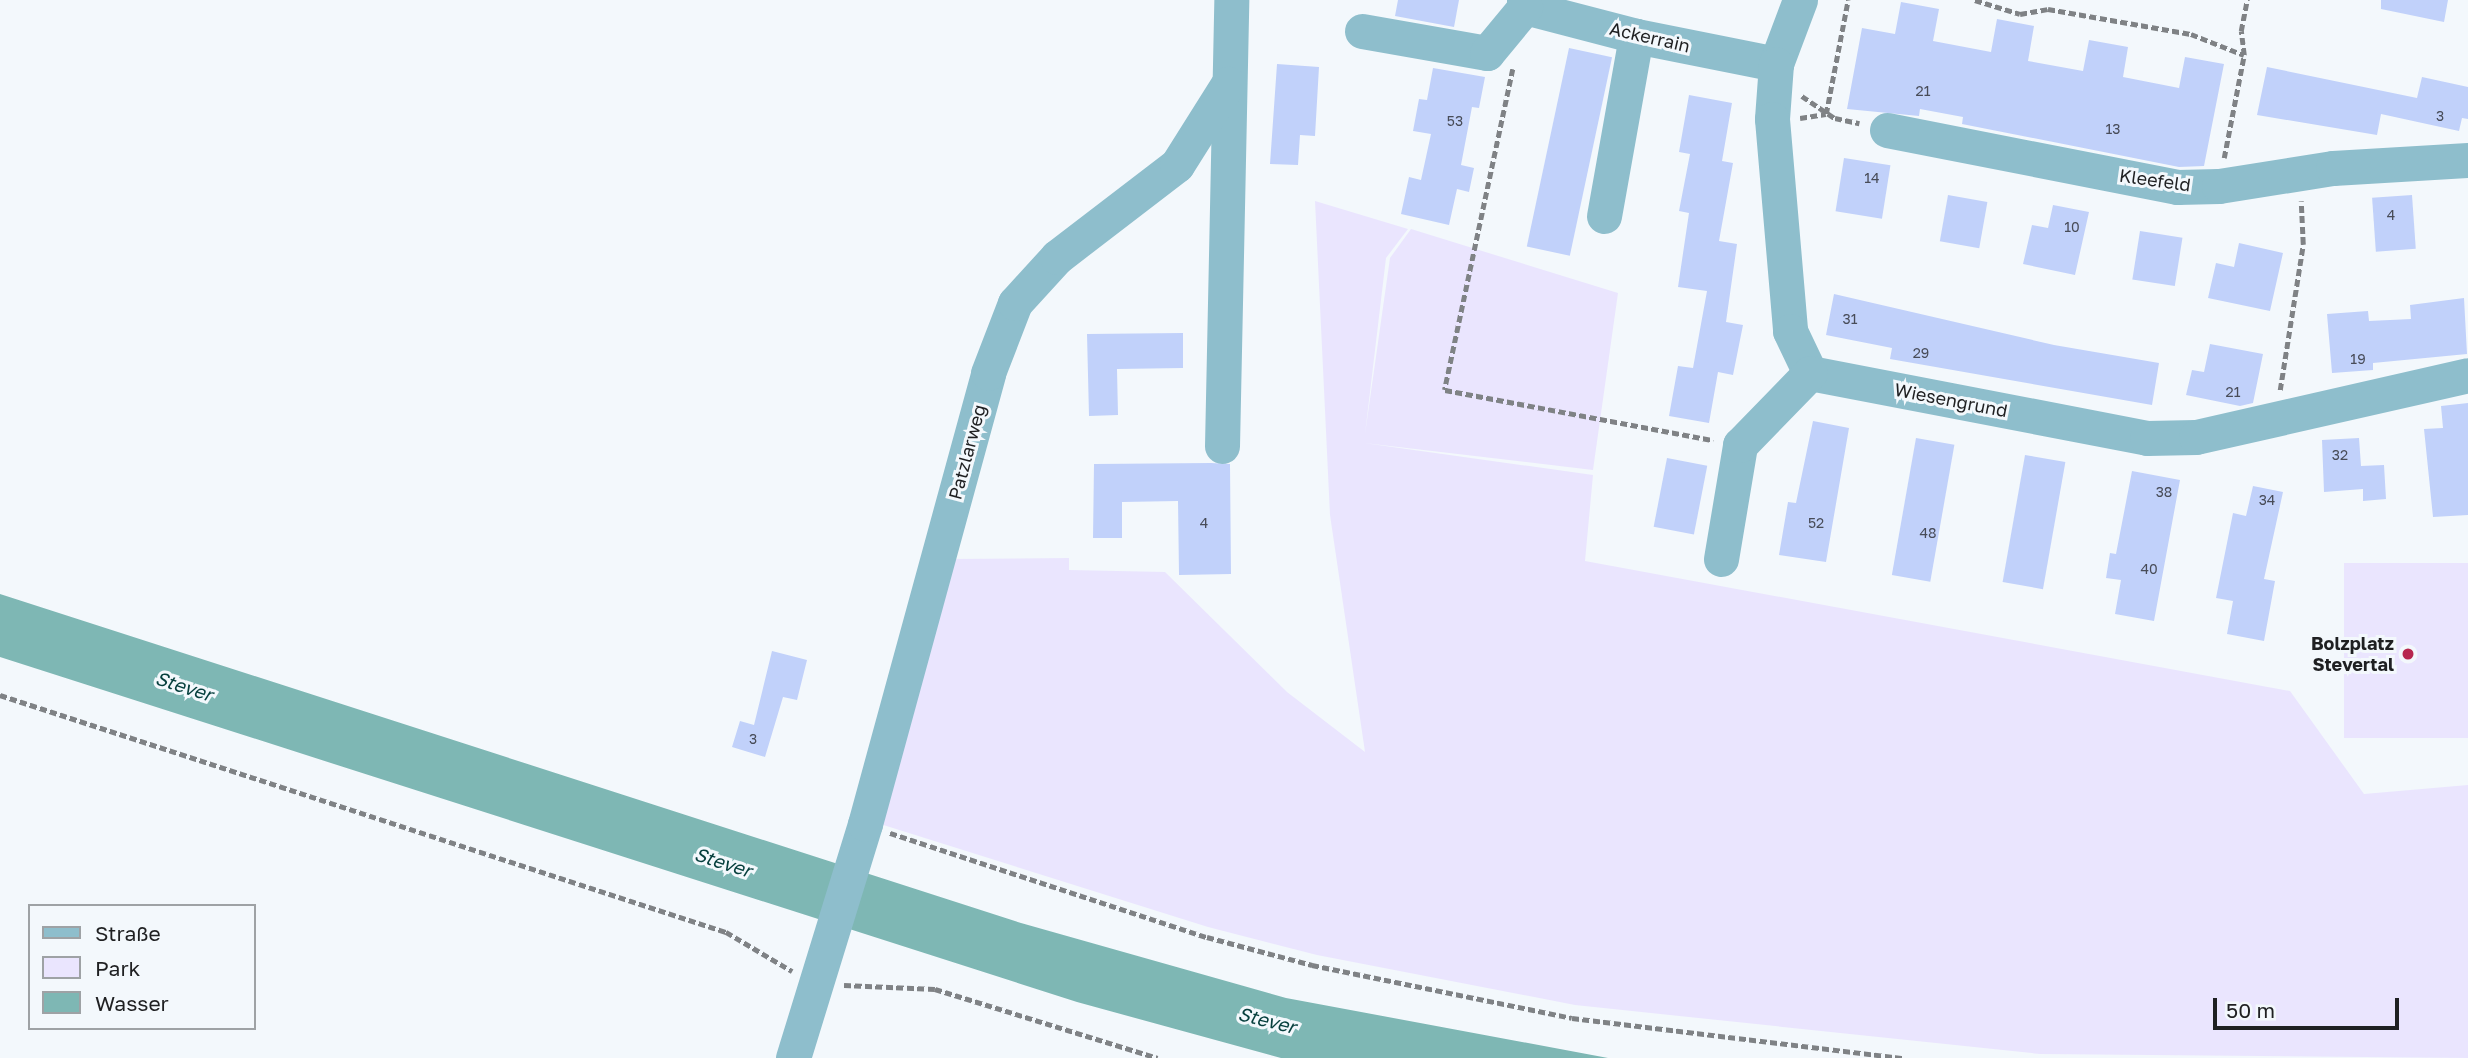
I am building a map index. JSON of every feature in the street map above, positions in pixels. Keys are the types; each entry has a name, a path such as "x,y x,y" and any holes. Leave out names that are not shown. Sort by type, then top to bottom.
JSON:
{"street":[{"path":"1222,446 1231,0"},
{"path":"1721,559 1740,445 1811,373 1790,331 1772,119 1774,72 1800,0"},
{"name":"Ackerrain","path":"1362,31 1487,53 1524,3 1774,72"},
{"path":"1604,216 1636,36"},
{"name":"Patzlarweg","path":"793,1058 862,835 988,373 1015,303 1057,257 1177,164 1228,84"},
{"name":"Kleefeld","path":"1887,130 2177,187 2219,186 2300,172 2468,160"},
{"name":"Wiesengrund","path":"1811,373 2147,438 2196,437 2468,375"}],"path":[{"path":"1826,114 1848,0"},
{"path":"1975,0 2021,14 2048,9 2191,34 2244,55"},
{"path":"2219,186 2244,55 2241,31 2247,0"},
{"path":"1514,61 1445,390 1740,445"},
{"path":"1774,72 1826,114"},
{"path":"1772,119 1826,114 1887,130"},
{"path":"2275,420 2303,244 2300,172"},
{"path":"0,695 726,932 748,941 784,968 935,989 1158,1058"},
{"path":"862,835 1207,937 1312,965 1572,1018 1904,1058"}],"green space":[{"path":"1315,201 1408,229 1386,258 1365,434 1390,258 1411,229 1618,293 1593,470 1364,443 1593,475 1585,561 2290,691 2364,794 2468,785 2468,1058 2040,1054 1575,1005 1317,955 1208,927 877,823 949,559 1069,558 1069,570 1165,572 1287,692 1365,752 1330,515"},
{"name":"Bolzplatz Stevertal","path":"2344,563 2468,563 2468,738 2344,738"}],"water":[{"name":"Stever","path":"0,594 1021,923 1286,998 1608,1058 1281,1058 1077,1002 0,657"}],"building":[{"path":"1398,0 1459,0 1454,27 1395,16"},
{"path":"2381,0 2448,0 2444,22 2381,9"},
{"path":"1901,2 1939,9 1933,41 1991,52 1997,19 2034,26 2028,61 2083,71 2089,40 2128,47 2123,77 2179,88 2185,57 2224,64 2204,166 2179,167 1962,124 1963,117 1920,109 1919,116 1847,109 1862,28 1895,34"},
{"path":"1569,48 1612,57 1570,256 1527,247"},
{"path":"1277,64 1319,67 1315,136 1300,135 1298,165 1270,164"},
{"path":"2267,67 2417,98 2422,77 2468,87 2468,119 2462,118 2459,131 2381,114 2377,135 2257,115"},
{"path":"1433,68 1485,77 1479,108 1472,107 1461,165 1474,168 1469,192 1457,189 1449,225 1401,214 1409,177 1421,180 1431,134 1413,131 1419,99 1427,100"},
{"path":"1689,95 1732,103 1722,161 1733,163 1719,241 1737,244 1726,322 1743,325 1733,375 1718,372 1709,423 1669,416 1678,366 1693,368 1707,291 1678,287 1689,213 1679,211 1690,154 1679,152"},
{"path":"1844,158 1890,165 1882,219 1836,211"},
{"path":"1948,195 1987,202 1979,248 1940,241"},
{"path":"2412,195 2416,249 2376,252 2372,198"},
{"path":"2053,205 2089,212 2075,275 2023,264 2032,225 2048,228"},
{"path":"2140,231 2182,238 2175,286 2132,279"},
{"path":"2239,243 2283,253 2270,311 2208,298 2216,263 2234,267"},
{"path":"1834,294 2054,345 2159,363 2152,405 1890,359 1892,348 1826,335"},
{"path":"2464,298 2467,354 2373,363 2373,370 2332,373 2327,314 2368,311 2369,321 2411,319 2410,305"},
{"path":"1183,333 1183,368 1117,369 1118,415 1089,416 1087,334"},
{"path":"2210,344 2263,354 2253,403 2240,406 2186,395 2192,370 2204,372"},
{"path":"2468,403 2468,515 2433,517 2424,429 2443,428 2441,406"},
{"path":"1813,421 1849,428 1826,562 1779,555 1788,502 1796,503"},
{"path":"1916,438 1954,445 1930,582 1892,575"},
{"path":"2359,438 2361,466 2384,465 2386,499 2363,501 2363,489 2324,492 2322,440"},
{"path":"2025,455 2065,462 2043,589 2003,582"},
{"path":"1667,458 1707,466 1694,535 1654,527"},
{"path":"1094,464 1230,464 1231,574 1179,575 1178,501 1122,502 1122,538 1093,538"},
{"path":"2132,471 2180,480 2154,621 2115,614 2121,580 2106,578 2110,553 2116,554"},
{"path":"2253,486 2283,492 2264,579 2275,581 2264,641 2227,634 2233,601 2216,598 2233,513 2246,516"},
{"path":"772,651 807,660 797,700 783,697 765,757 732,747 740,721 754,725"}],"place":[{"name":"Bolzplatz Stevertal","path":"2408,654"}]}
